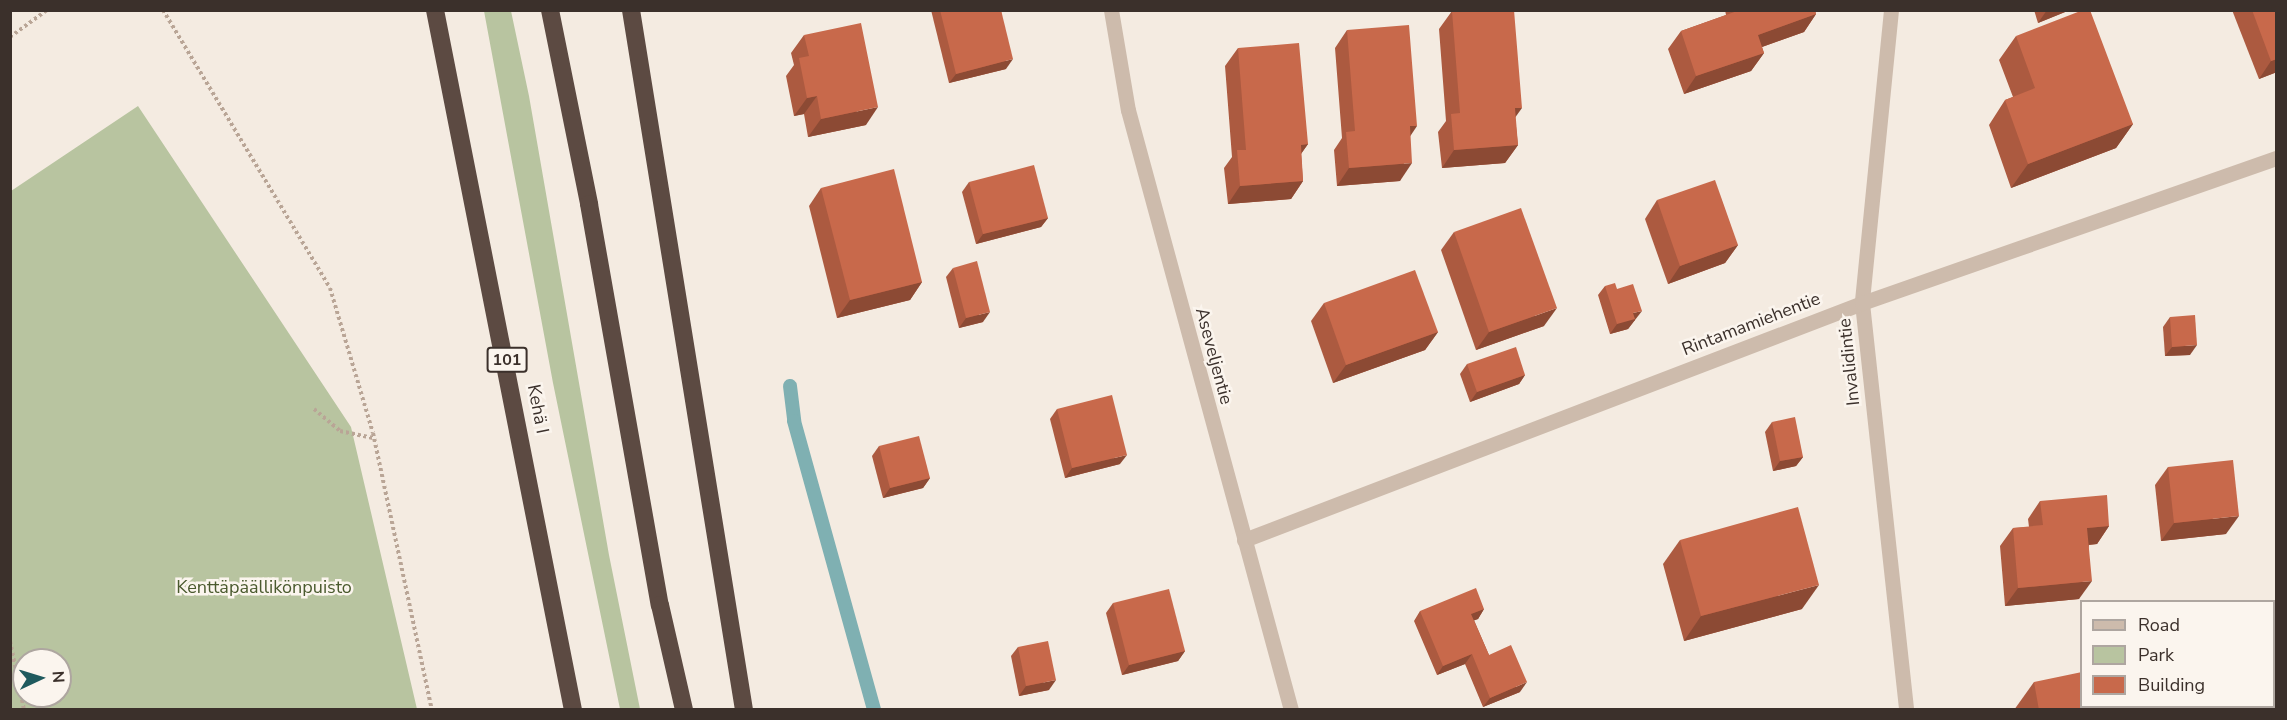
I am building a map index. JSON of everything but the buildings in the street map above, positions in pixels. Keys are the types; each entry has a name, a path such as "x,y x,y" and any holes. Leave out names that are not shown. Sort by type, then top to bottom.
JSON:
{"highway":[{"name":"Kehä I","path":"435,10 573,710"},
{"path":"550,10 589,204 660,605 684,710"},
{"path":"631,10 744,710"}],"street":[{"name":"Aseveljentie","path":"1111,10 1128,110 1291,710"},
{"name":"Invalidintie","path":"1891,10 1862,303 1906,710"},
{"name":"Rintamamiehentie","path":"1244,540 1862,303 2277,158"}],"path":[{"path":"10,37 47,10"},
{"path":"163,10 330,288 375,438 432,710"},
{"path":"314,409 340,431 375,438"},
{"path":"10,641 24,710"}],"green space":[{"path":"484,11 511,11 529,96 609,555 640,709 620,709 553,383"},
{"name":"Kenttäpäällikönpuisto","path":"138,106 351,427 417,709 11,709 11,191"}],"waterway":[{"path":"790,386 794,421 874,710"}]}
